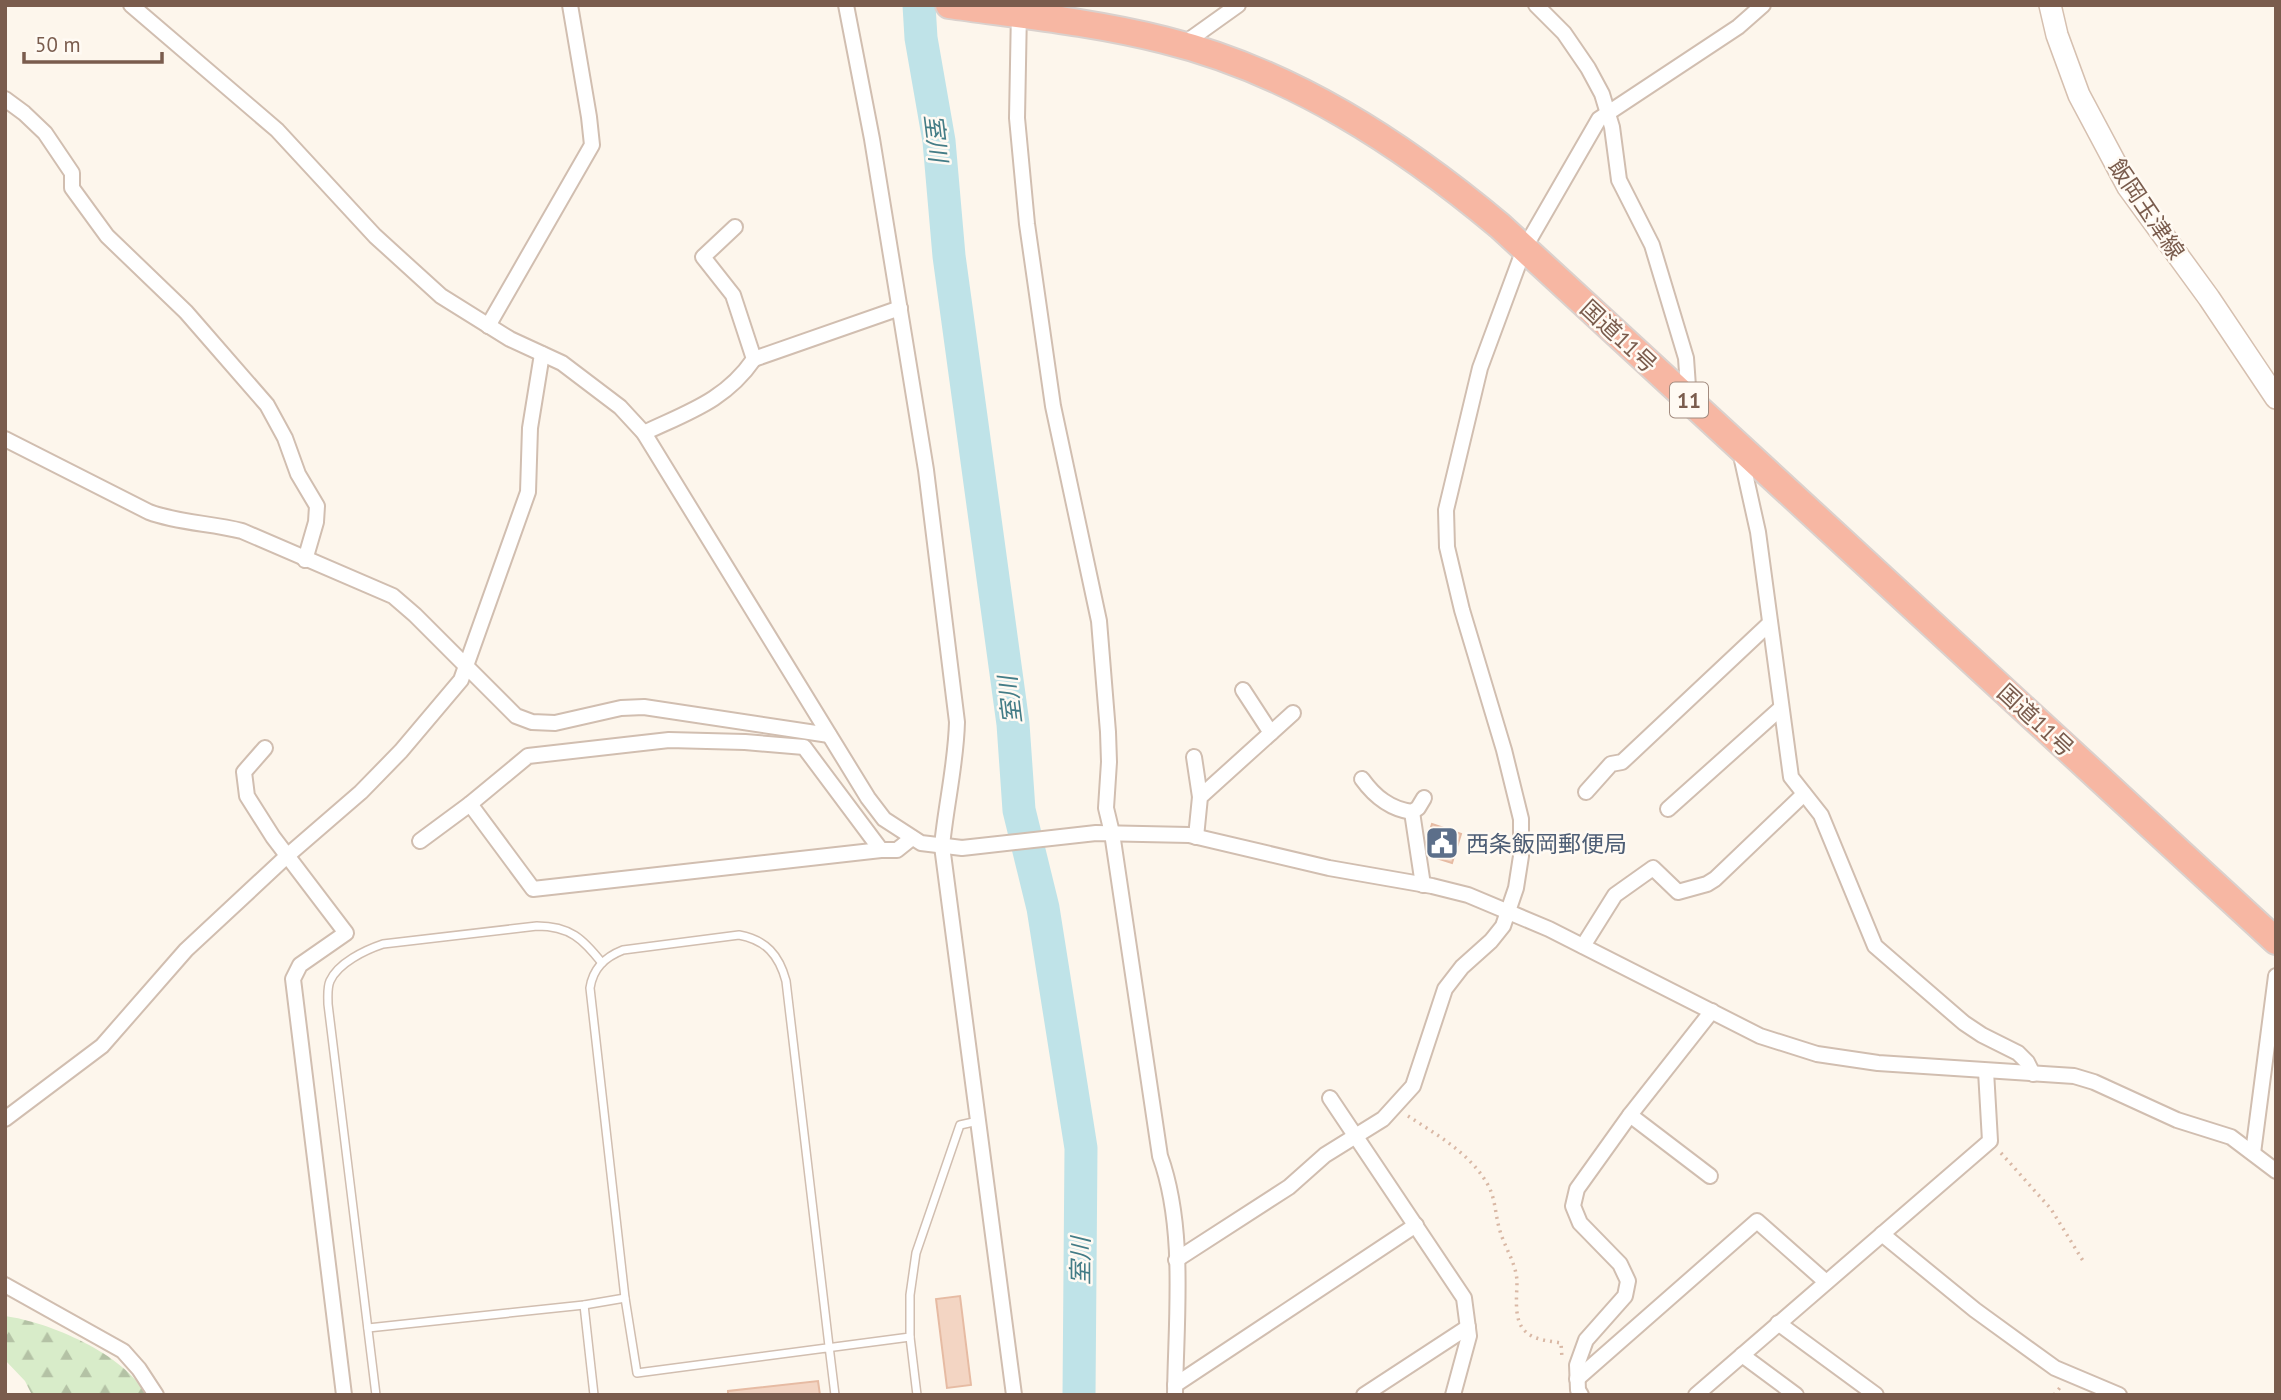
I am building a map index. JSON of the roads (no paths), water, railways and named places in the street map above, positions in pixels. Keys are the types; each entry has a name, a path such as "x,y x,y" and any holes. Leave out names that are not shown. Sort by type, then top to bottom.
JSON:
{"highway":[{"name":"国道11号","path":"949,5 1017,11 1181,45 1260,72 1344,114 1394,144 1450,184 1524,248 1739,447 2273,929"}],"main road":[{"name":"飯岡玉津線","path":"2055,8 2079,96 2127,187 2209,298 2276,398"}],"street":[{"path":"131,5 277,130 375,236 441,296 510,339 562,363 620,407 644,433 829,735 884,819 912,838 922,843 962,848 1096,833 1165,833 1196,837 1329,868 1468,895 1583,946 1760,1036 1817,1054 1878,1063 2074,1076 2094,1082 2177,1120 2231,1137 2276,1171"},
{"path":"488,326 592,145 570,5"},
{"path":"846,5 872,139 926,470 957,722 956,748 947,796 942,846 1014,1395"},
{"path":"1181,45 1238,5"},
{"path":"1536,5 1564,33 1602,94 1612,127 1619,180 1652,246 1685,358 1689,401"},
{"path":"1176,1260 1289,1187 1325,1155 1382,1119 1394,1107 1413,1086 1445,989 1462,967 1491,941 1503,926 1516,888 1521,856 1521,819 1447,547 1446,510 1480,368 1524,248 1590,132 1608,112 1738,27 1763,5"},
{"path":"1017,11 1017,118 1027,224 1053,406 1098,621 1108,732 1109,762 1105,808 1112,833 1120,902 1160,1156 1170,1184 1176,1260 1175,1390"},
{"path":"5,99 45,134 72,173 72,188 107,236 186,312 267,405 285,438 298,474 317,506 316,522 305,560"},
{"path":"735,227 703,257 733,295 754,359"},
{"path":"644,433 714,400 741,377 754,359 900,309"},
{"path":"5,1119 102,1046 186,950 361,792 401,751 461,680 528,492 530,428 542,354"},
{"path":"5,439 149,512 242,531 393,596 516,716 532,722 555,723 621,708 644,707 829,735"},
{"path":"1739,447 1758,533 1791,777 1821,815 1827,827 1875,946 1964,1023 2018,1053 2033,1074"},
{"path":"1586,792 1611,764 1622,762 1770,623"},
{"path":"1243,690 1271,733"},
{"path":"1668,809 1781,708"},
{"path":"1200,797 1293,713"},
{"path":"419,841 470,804 528,756 669,740 804,747 881,850"},
{"path":"265,748 244,772 247,796 287,856 346,933 300,965 293,979 344,1395"},
{"path":"1194,757 1200,797 1196,837"},
{"path":"1362,779 1376,797 1412,812"},
{"path":"1583,946 1615,895 1653,868 1678,892 1707,884 1804,794"},
{"path":"1412,812 1418,808 1423,798"},
{"path":"470,804 533,889 897,850 912,838"},
{"path":"1412,812 1423,885"},
{"path":"2253,1153 2276,976"},
{"path":"1581,1395 1577,1390 1577,1365 1586,1340 1625,1296 1628,1281 1620,1264 1580,1223 1573,1206 1577,1189 1630,1115 1712,1011"},
{"path":"1701,1390 1990,1141 1986,1070"},
{"path":"1330,1098 1464,1297 1469,1336 1453,1395"},
{"path":"1630,1115 1710,1176"},
{"path":"1577,1380 1756,1221 1826,1282"},
{"path":"1175,1390 1416,1225"},
{"path":"1882,1234 1975,1310 2055,1368 2119,1395"},
{"path":"5,1285 122,1351 139,1368 156,1395"},
{"path":"1778,1323 1876,1395"},
{"path":"1364,1395 1468,1327"},
{"path":"1742,1355 1796,1395"},
{"path":"1701,1390 1720,1395"}],"lane":[{"path":"376,1395 328,1004 331,979 366,949 383,944 537,926 550,926 580,937 601,963"},
{"path":"835,1395 829,1346 786,981 782,967 766,944 754,937 739,934 612,954 592,974 590,988 625,1298 638,1373 829,1346 910,1337"},
{"path":"917,1395 910,1337 910,1295 916,1253 960,1125 978,1121"},
{"path":"368,1328 584,1305 625,1298"},
{"path":"584,1305 594,1395"}],"waterway":[{"name":"室川","path":"919,5 921,38 939,141 949,256 1013,724 1019,810 1043,908 1081,1148 1079,1395"}],"place":[{"name":"西条飯岡郵便局","path":"1442,843"}]}
